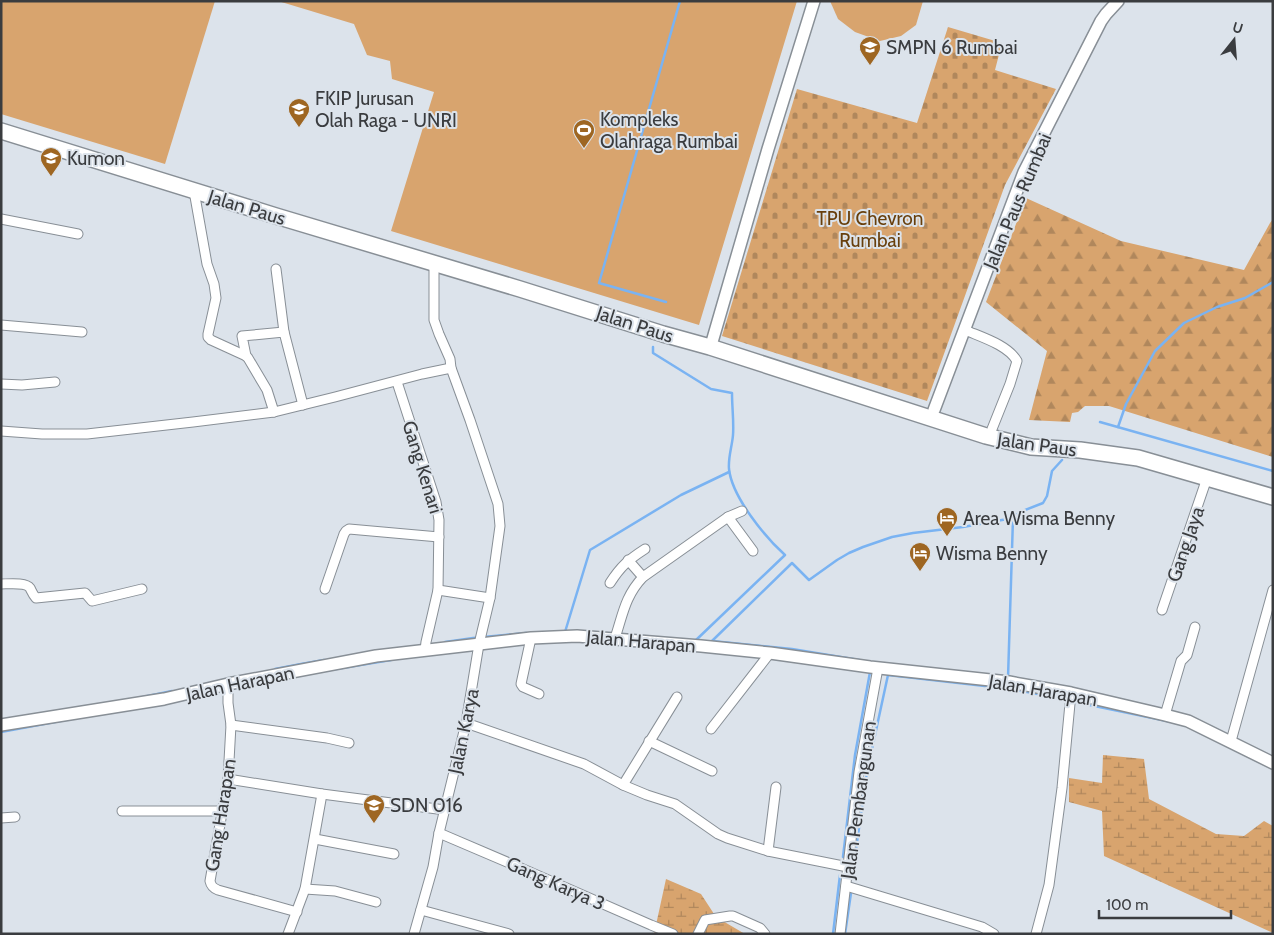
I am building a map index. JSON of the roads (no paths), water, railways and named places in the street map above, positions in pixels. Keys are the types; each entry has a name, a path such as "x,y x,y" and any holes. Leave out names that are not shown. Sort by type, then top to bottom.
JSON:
{"main road":[{"name":"Jalan Paus","path":"1,122 711,344 986,436 1031,447 1080,450 1138,458 1273,497"},
{"name":"Jalan Paus","path":"1,131 434,264 711,344 992,429 1034,438 1082,441 1138,449 1273,488"}],"street":[{"path":"711,344 814,1"},
{"name":"Jalan Paus Rumbai","path":"934,410 1024,172 1101,21 1118,1"},
{"path":"194,191 207,264 214,284 216,298 208,337 246,356"},
{"path":"1,219 78,234"},
{"name":"Jalan Karya","path":"414,934 433,867 439,833 466,723 480,642 490,598 500,526 498,504 451,368 450,358 438,334 434,320 434,264"},
{"path":"276,269 284,332 303,405"},
{"path":"1,325 82,332"},
{"path":"965,330 1008,350 1016,359 1010,384 992,429"},
{"path":"274,412 267,390 246,356 242,336 284,332"},
{"path":"1,431 42,434 87,434 274,412 451,368"},
{"path":"1,384 22,385 55,382"},
{"name":"Gang Kenari","path":"397,382 436,502 439,520 438,590 425,646"},
{"name":"Gang Jaya","path":"1162,610 1207,478"},
{"path":"615,638 627,599 643,577 728,517 742,511"},
{"path":"728,517 753,551"},
{"path":"325,589 344,534 349,529 439,537"},
{"path":"610,582 628,560 644,549"},
{"path":"628,560 643,577"},
{"path":"1,584 26,584 30,587 36,598 86,594 92,601 142,588"},
{"path":"438,590 490,598"},
{"path":"1232,739 1273,590"},
{"path":"1166,712 1180,661 1187,655 1195,626"},
{"name":"Jalan Harapan","path":"1,725 164,699 425,646 577,636 704,641 770,653 878,668 1009,682 1166,712 1232,739 1273,763"},
{"path":"531,638 521,684 523,687 539,694"},
{"path":"711,729 770,653"},
{"name":"Jalan Pembangunan","path":"840,934 847,886 845,867 859,772 878,668"},
{"name":"Gang Harapan","path":"228,686 231,726 228,778 210,885 218,890 296,912"},
{"path":"1036,934 1049,885 1062,788 1071,694"},
{"path":"623,785 677,697"},
{"path":"466,723 584,764 623,785 675,804 718,834 768,851 845,867"},
{"path":"231,726 327,738 349,743"},
{"path":"649,741 712,771"},
{"path":"228,778 322,794 445,810"},
{"path":"768,851 776,787"},
{"path":"288,934 306,889 322,794"},
{"path":"122,811 223,811"},
{"path":"1,818 15,817"},
{"name":"Gang Karya 3","path":"439,833 673,934"},
{"path":"315,840 394,854"},
{"path":"847,886 982,927 994,934"},
{"path":"306,889 335,891 376,902"},
{"path":"421,910 509,934"},
{"path":"698,934 705,920 730,916 760,928 765,934"}],"waterway":[{"path":"666,302 599,283 680,1"},
{"path":"1118,427 1126,404 1155,351 1184,323 1217,307 1245,298 1273,282"},
{"path":"653,347 653,353 711,389 732,393 733,430 729,465 731,480 751,516 768,538 785,555 695,641"},
{"path":"1100,422 1273,471"},
{"path":"712,641 792,563 809,580 849,553 892,537 1013,518 1020,512 1043,503 1047,496 1052,471 1062,460"},
{"path":"565,632 590,550 681,495 729,472"},
{"path":"1008,678 1013,518"},
{"path":"445,642 526,633"},
{"path":"712,641 792,649 859,660"},
{"path":"275,669 324,660"},
{"path":"330,670 391,660"},
{"path":"843,857 855,755 869,672"},
{"path":"852,877 867,772 888,675 1011,689 1054,697"},
{"path":"237,688 273,681"},
{"path":"138,698 172,691"},
{"path":"212,693 223,691"},
{"path":"1075,702 1172,722"},
{"path":"1,732 71,719"},
{"path":"833,934 840,875"},
{"path":"845,934 851,893"}],"place":[{"name":"SMPN 6 Rumbai","path":"870,66"},
{"name":"FKIP Jurusan Olah Raga - UNRI","path":"299,128"},
{"name":"Kompleks Olahraga Rumbai","path":"584,149"},
{"name":"Kumon","path":"51,177"},
{"name":"Area Wisma Benny","path":"947,537"},
{"name":"Wisma Benny","path":"920,572"},
{"name":"SDN 016","path":"374,824"}],"park label":[{"name":"TPU Chevron Rumbai","path":"870,229"}]}
